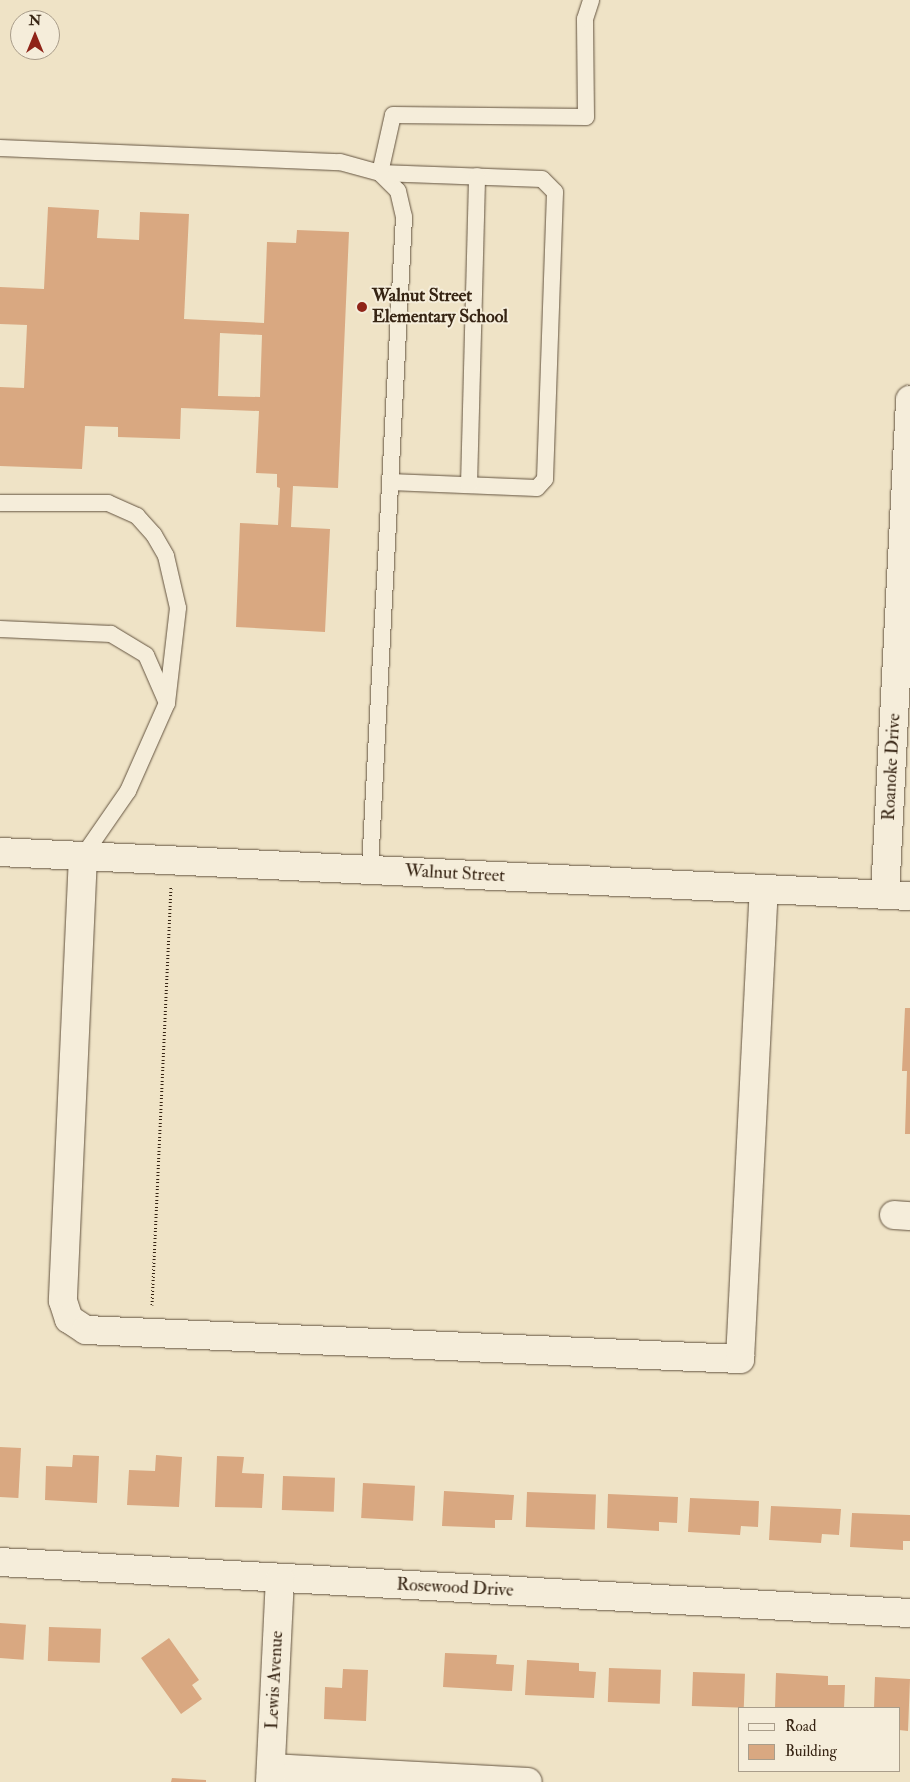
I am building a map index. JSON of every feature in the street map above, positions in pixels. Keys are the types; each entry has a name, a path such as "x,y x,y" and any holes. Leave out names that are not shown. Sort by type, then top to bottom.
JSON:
{"street":[{"name":"Roanoke Drive","path":"898,896 910,400"},
{"name":"Walnut Street","path":"0,852 898,896"},
{"path":"83,856 62,1301 69,1319 86,1330 740,1359 764,890"},
{"name":"Rosewood Drive","path":"0,1562 910,1613"},
{"name":"Lewis Avenue","path":"270,1775 280,1579"},
{"path":"270,1775 528,1782"}],"lane":[{"path":"380,173 393,115 586,117 585,19 591,0"},
{"path":"0,148 340,162 380,173 542,179 555,192 545,479 536,488 390,482"},
{"path":"370,869 404,217 398,191 380,173"},
{"path":"469,485 477,176"},
{"path":"0,503 108,503 137,516 154,535 166,556 178,608 167,703 128,791 83,856"},
{"path":"0,629 111,634 146,655 167,703"}],"path":[{"path":"151,1333 171,886"}],"building":[{"path":"48,207 99,210 97,238 139,240 140,212 189,214 184,319 264,323 267,242 296,243 297,230 349,232 338,488 293,486 291,527 330,529 325,632 236,627 240,523 278,525 280,488 277,487 277,474 256,473 259,411 181,408 180,439 118,437 118,427 85,426 82,469 0,466 0,387 24,388 27,325 0,324 0,287 44,289","holes":["220,333 262,335 260,397 218,396"]},
{"path":"905,1008 910,1008 910,1134 905,1134 907,1071 902,1071"},
{"path":"0,1447 21,1448 18,1498 0,1497"},
{"path":"73,1455 99,1456 97,1503 45,1500 46,1466 72,1467"},
{"path":"156,1455 182,1457 179,1507 127,1505 129,1470 155,1471"},
{"path":"217,1456 244,1457 242,1473 264,1474 262,1508 215,1507"},
{"path":"283,1476 335,1478 334,1512 282,1510"},
{"path":"363,1483 415,1486 413,1521 361,1518"},
{"path":"444,1491 514,1495 512,1520 495,1520 495,1528 442,1526"},
{"path":"527,1492 596,1494 595,1529 526,1527"},
{"path":"608,1494 678,1497 677,1523 659,1522 659,1531 607,1528"},
{"path":"690,1498 759,1501 758,1527 741,1526 740,1535 688,1532"},
{"path":"771,1506 841,1509 839,1535 822,1534 821,1543 769,1540"},
{"path":"852,1513 910,1515 910,1541 903,1541 903,1550 850,1547"},
{"path":"0,1623 26,1625 23,1660 0,1658"},
{"path":"49,1627 101,1629 100,1663 48,1661"},
{"path":"169,1638 199,1680 192,1685 202,1699 181,1714 141,1658"},
{"path":"445,1653 497,1655 496,1664 514,1665 512,1691 443,1687"},
{"path":"527,1660 579,1663 579,1671 596,1672 594,1698 525,1695"},
{"path":"609,1668 661,1670 660,1704 608,1702"},
{"path":"343,1669 368,1670 366,1721 324,1719 325,1687 342,1688"},
{"path":"693,1672 745,1674 744,1707 692,1706"},
{"path":"776,1673 828,1676 828,1685 845,1685 844,1707 775,1707"},
{"path":"875,1677 910,1679 908,1731 900,1730 900,1707 874,1707"},
{"path":"172,1778 206,1780 206,1782 171,1782"}],"place":[{"name":"Walnut Street Elementary School","path":"362,307"}]}
